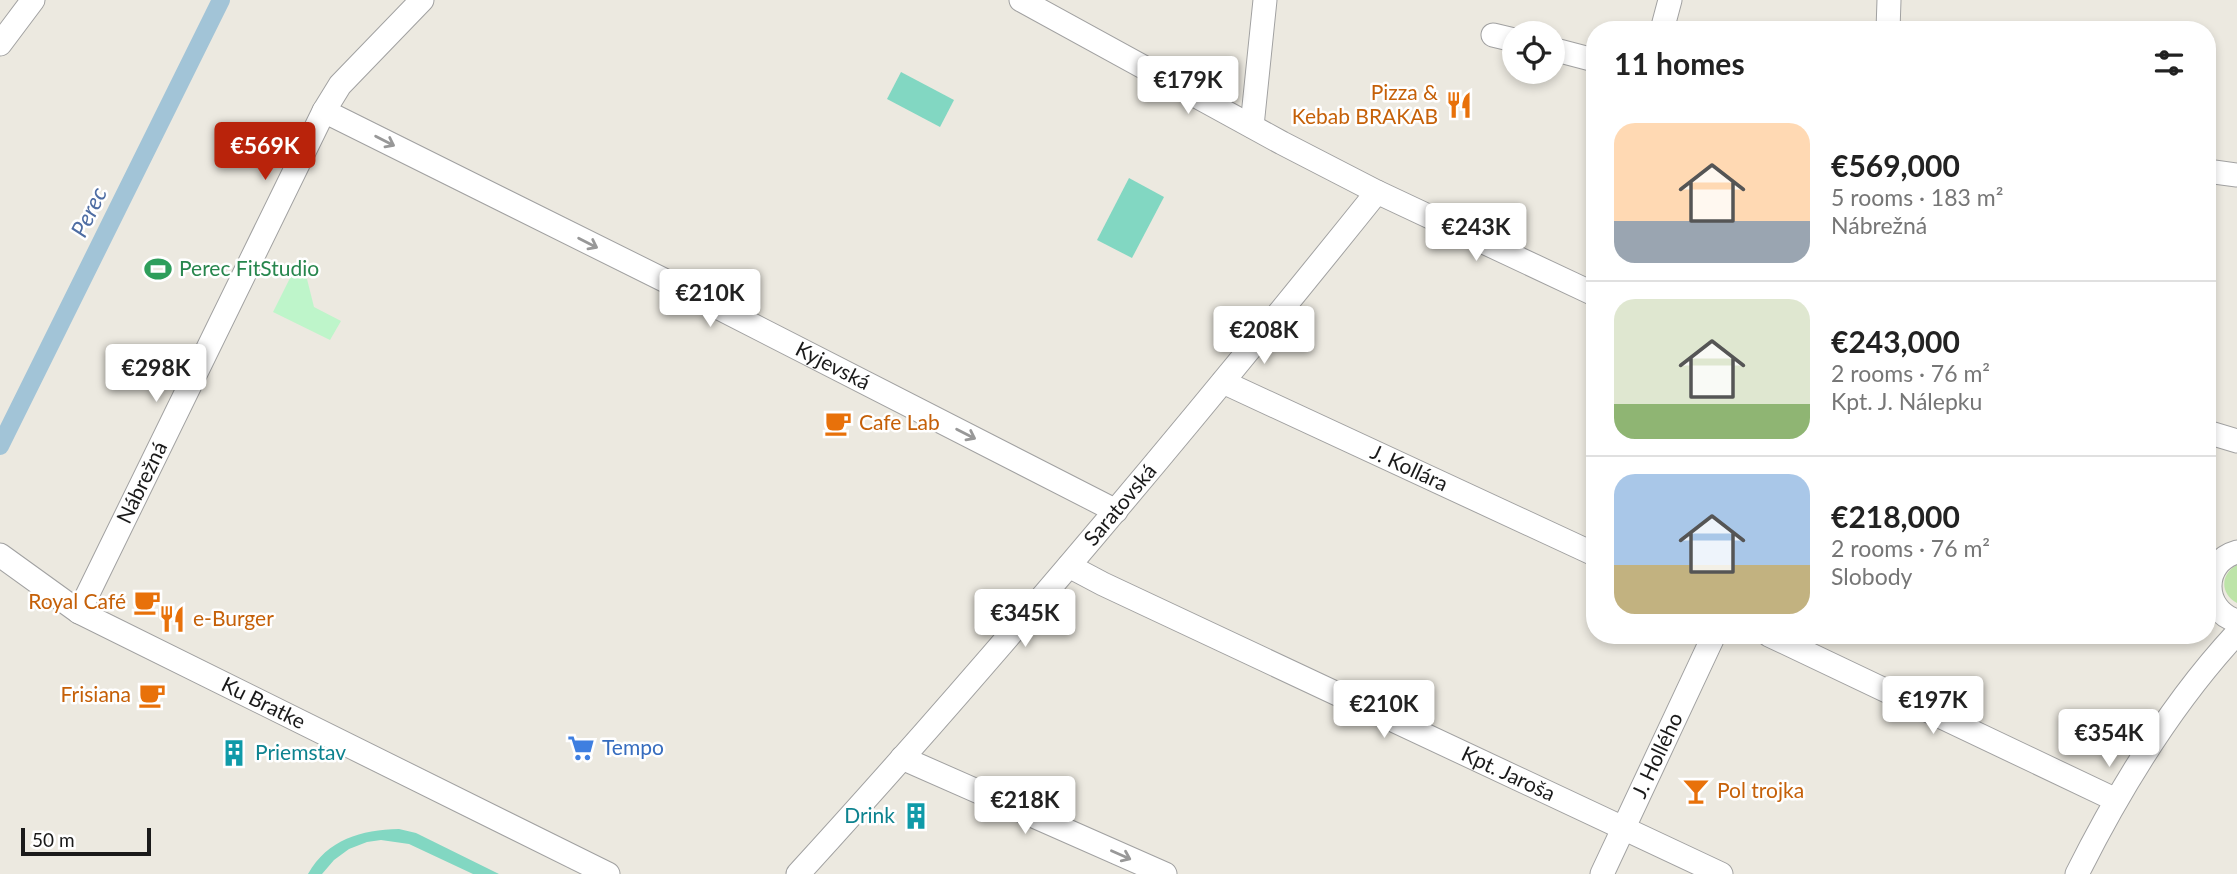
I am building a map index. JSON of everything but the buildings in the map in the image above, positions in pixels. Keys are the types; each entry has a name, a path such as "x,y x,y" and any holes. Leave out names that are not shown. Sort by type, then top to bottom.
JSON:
{"street":[{"path":"0,44 33,0"},
{"name":"Nábrežná","path":"79,612 324,111 341,85 422,0"},
{"path":"1021,0 1377,192 1586,290"},
{"path":"1252,126 1265,0"},
{"path":"1665,21 1671,0"},
{"path":"1888,21 1889,0"},
{"path":"1565,53 1586,58"},
{"name":"Kyjevská","path":"324,111 676,286 1116,511"},
{"path":"2216,172 2237,175"},
{"name":"Saratovská","path":"798,874 1116,511 1377,192"},
{"name":"J. Kollára","path":"1223,383 1586,550"},
{"path":"2216,434 2236,440"},
{"path":"2216,562 2237,552"},
{"name":"Ku Bratke","path":"0,555 79,612 608,874"},
{"name":"Kpt. Jaroša","path":"1069,566 1721,874"},
{"path":"2210,662 2229,617"},
{"path":"2077,874 2116,800 2147,750 2210,662 2237,634"},
{"name":"J. Hollého","path":"1602,874 1710,644"},
{"path":"1788,644 2116,800"},
{"path":"902,758 1165,874"}],"green space":[{"path":"901,72 954,100 940,127 887,99"},
{"path":"1129,178 1164,197 1132,258 1097,240"},
{"path":"293,272 307,279 314,307 341,321 330,340 273,312"},
{"path":"2237,565 2237,603 2227,595 2224,584 2227,573"},
{"path":"399,829 416,833 499,874 473,874 409,844 381,840 349,849 334,860 322,874 308,874 325,852 347,839 359,834"}],"waterway":[{"name":"Perec","path":"0,446 221,0"}],"place":[{"name":"Pizza & Kebab BRAKAB","path":"1459,105"},
{"name":"Perec FitStudio","path":"158,269"},
{"name":"Cafe Lab","path":"838,423"},
{"name":"Royal Café","path":"147,602"},
{"name":"e-Burger","path":"172,619"},
{"name":"Frisiana","path":"152,695"},
{"name":"Tempo","path":"581,748"},
{"name":"Priemstav","path":"234,753"},
{"name":"Pol trojka","path":"1696,791"},
{"name":"Drink","path":"916,816"}]}
